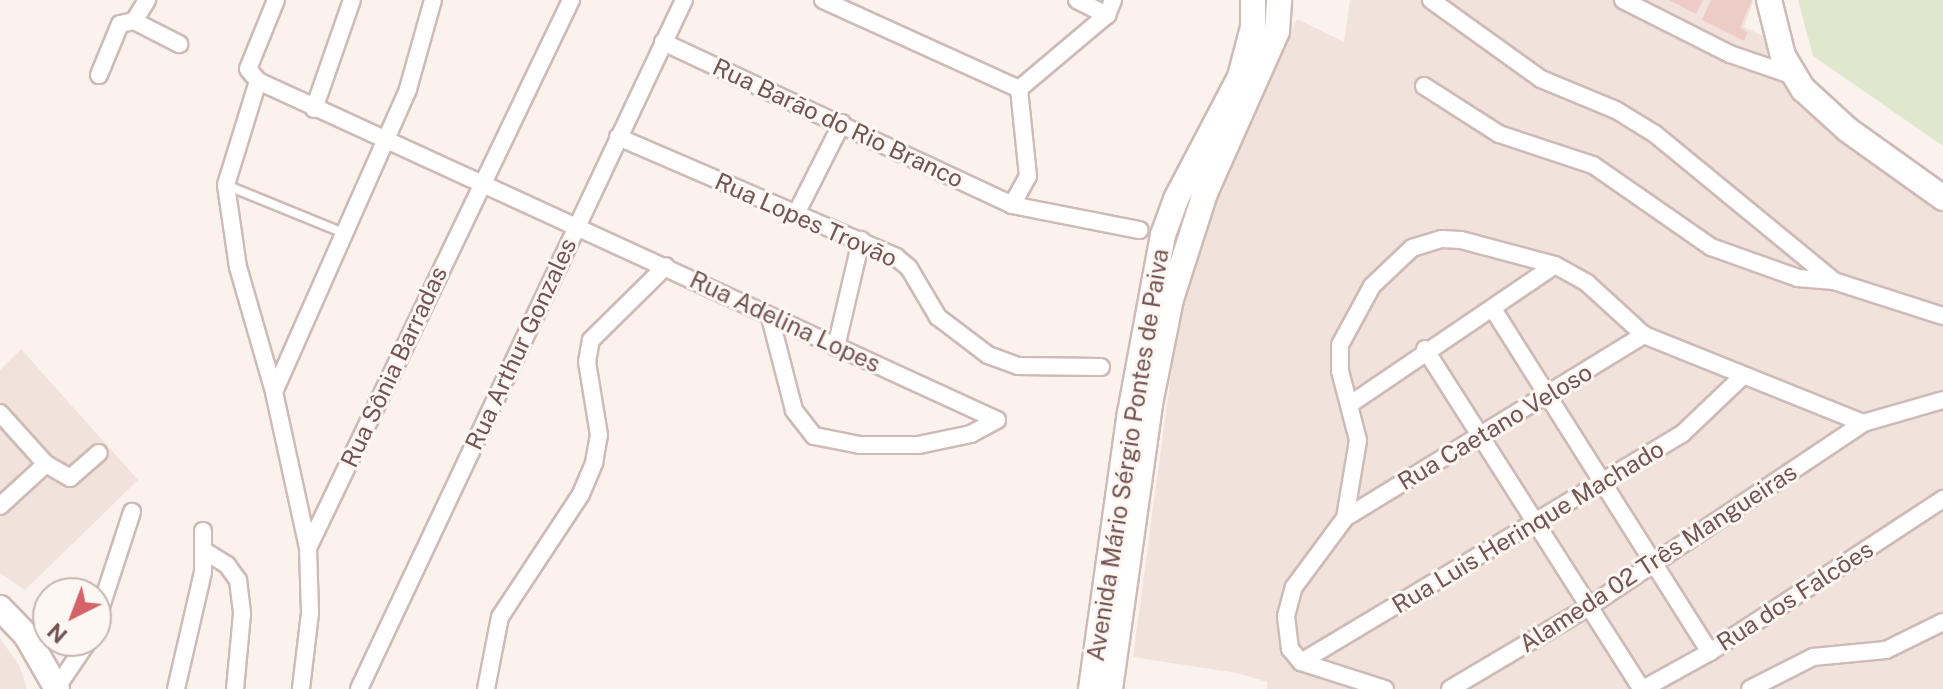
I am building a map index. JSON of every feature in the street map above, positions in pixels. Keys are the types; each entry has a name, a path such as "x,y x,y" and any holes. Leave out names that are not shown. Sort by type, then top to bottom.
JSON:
{"main road":[{"name":"Avenida Mário Sérgio Pontes de Paiva","path":"1091,689 1130,413 1163,235 1176,199 1240,77 1253,27 1253,0"},
{"name":"Avenida Mário Sérgio Pontes de Paiva","path":"1110,689 1150,404 1171,299 1205,193 1277,31 1279,0"},
{"path":"1769,0 1791,75 1848,130 1943,198"},
{"path":"0,608 26,635 57,688"}],"street":[{"path":"134,21 147,0"},
{"path":"276,0 248,69 258,81 226,185 238,267 274,392 308,548 310,613 301,689"},
{"path":"314,109 352,0"},
{"path":"274,392 408,89 433,0"},
{"name":"Rua Sônia Barradas","path":"308,548 571,0"},
{"name":"Rua Arthur Gonzales","path":"359,689 684,0"},
{"path":"823,0 1019,89"},
{"path":"1077,0 1110,8"},
{"path":"1431,0 1541,79 1616,110 1655,134 1834,281"},
{"path":"1623,0 1730,54 1791,75"},
{"path":"1019,89 1110,8"},
{"path":"99,75 120,24 134,21 179,44"},
{"name":"Rua Barão do Rio Branco","path":"663,42 1012,205 1140,230"},
{"name":"Rua Adelina Lopes","path":"258,81 386,143 666,266 770,317 995,417 984,429 919,445 860,445 814,436 794,410 770,317"},
{"path":"1424,86 1499,134 1593,165 1711,247 1798,278 1834,281 1943,316"},
{"path":"1012,205 1028,176 1019,89"},
{"path":"796,214 842,123"},
{"name":"Rua Lopes Trovão","path":"618,137 861,240 909,268 938,317 988,355 1018,366 1101,367"},
{"path":"1385,689 1301,662 1286,634 1290,598 1345,518 1358,440 1352,403 1340,371 1340,345 1372,286 1412,248 1442,239 1461,240 1555,265 1587,283 1644,335 1863,423"},
{"path":"836,347 861,240"},
{"path":"1352,403 1425,349 1493,309 1555,265"},
{"path":"486,689 506,605 581,494 594,463 599,435 587,362 591,340 666,266"},
{"path":"1493,309 1599,485 1710,652"},
{"name":"Rua Caetano Veloso","path":"1345,518 1546,399 1644,335"},
{"path":"1425,349 1484,436 1643,689"},
{"name":"Rua Luis Herinque Machado","path":"1301,662 1682,434 1743,376"},
{"name":"Alameda 02 Três Mangueiras","path":"1450,689 1590,606 1863,423 1943,400"},
{"path":"0,413 46,464 71,478 99,453"},
{"path":"0,506 46,464"},
{"name":"Rua dos Falcões","path":"1643,689 1710,652 1943,499"},
{"path":"111,577 132,512"},
{"path":"176,689 203,572 203,531"},
{"path":"203,550 227,565 238,580 242,614 235,689"},
{"path":"1750,689 1813,657 1886,650 1943,622"},
{"path":"57,688 77,657"}],"lane":[{"path":"226,185 346,235"}],"shaded area":[{"path":"1350,0 1754,0 1744,27 1776,42 1795,98 1943,214 1943,689 1267,689 1267,682 1237,673 1133,657 1175,345 1207,213 1297,19 1344,42"},
{"path":"21,349 138,480 38,577 32,577 32,583 25,590 0,573 0,370"},
{"path":"0,638 20,667 27,689 0,689"}],"green space":[{"path":"1798,0 1943,0 1943,146 1813,56"}],"building":[{"path":"1669,0 1703,0 1696,14"},
{"path":"1711,0 1752,0 1740,28 1748,32 1744,41 1702,20"}]}
